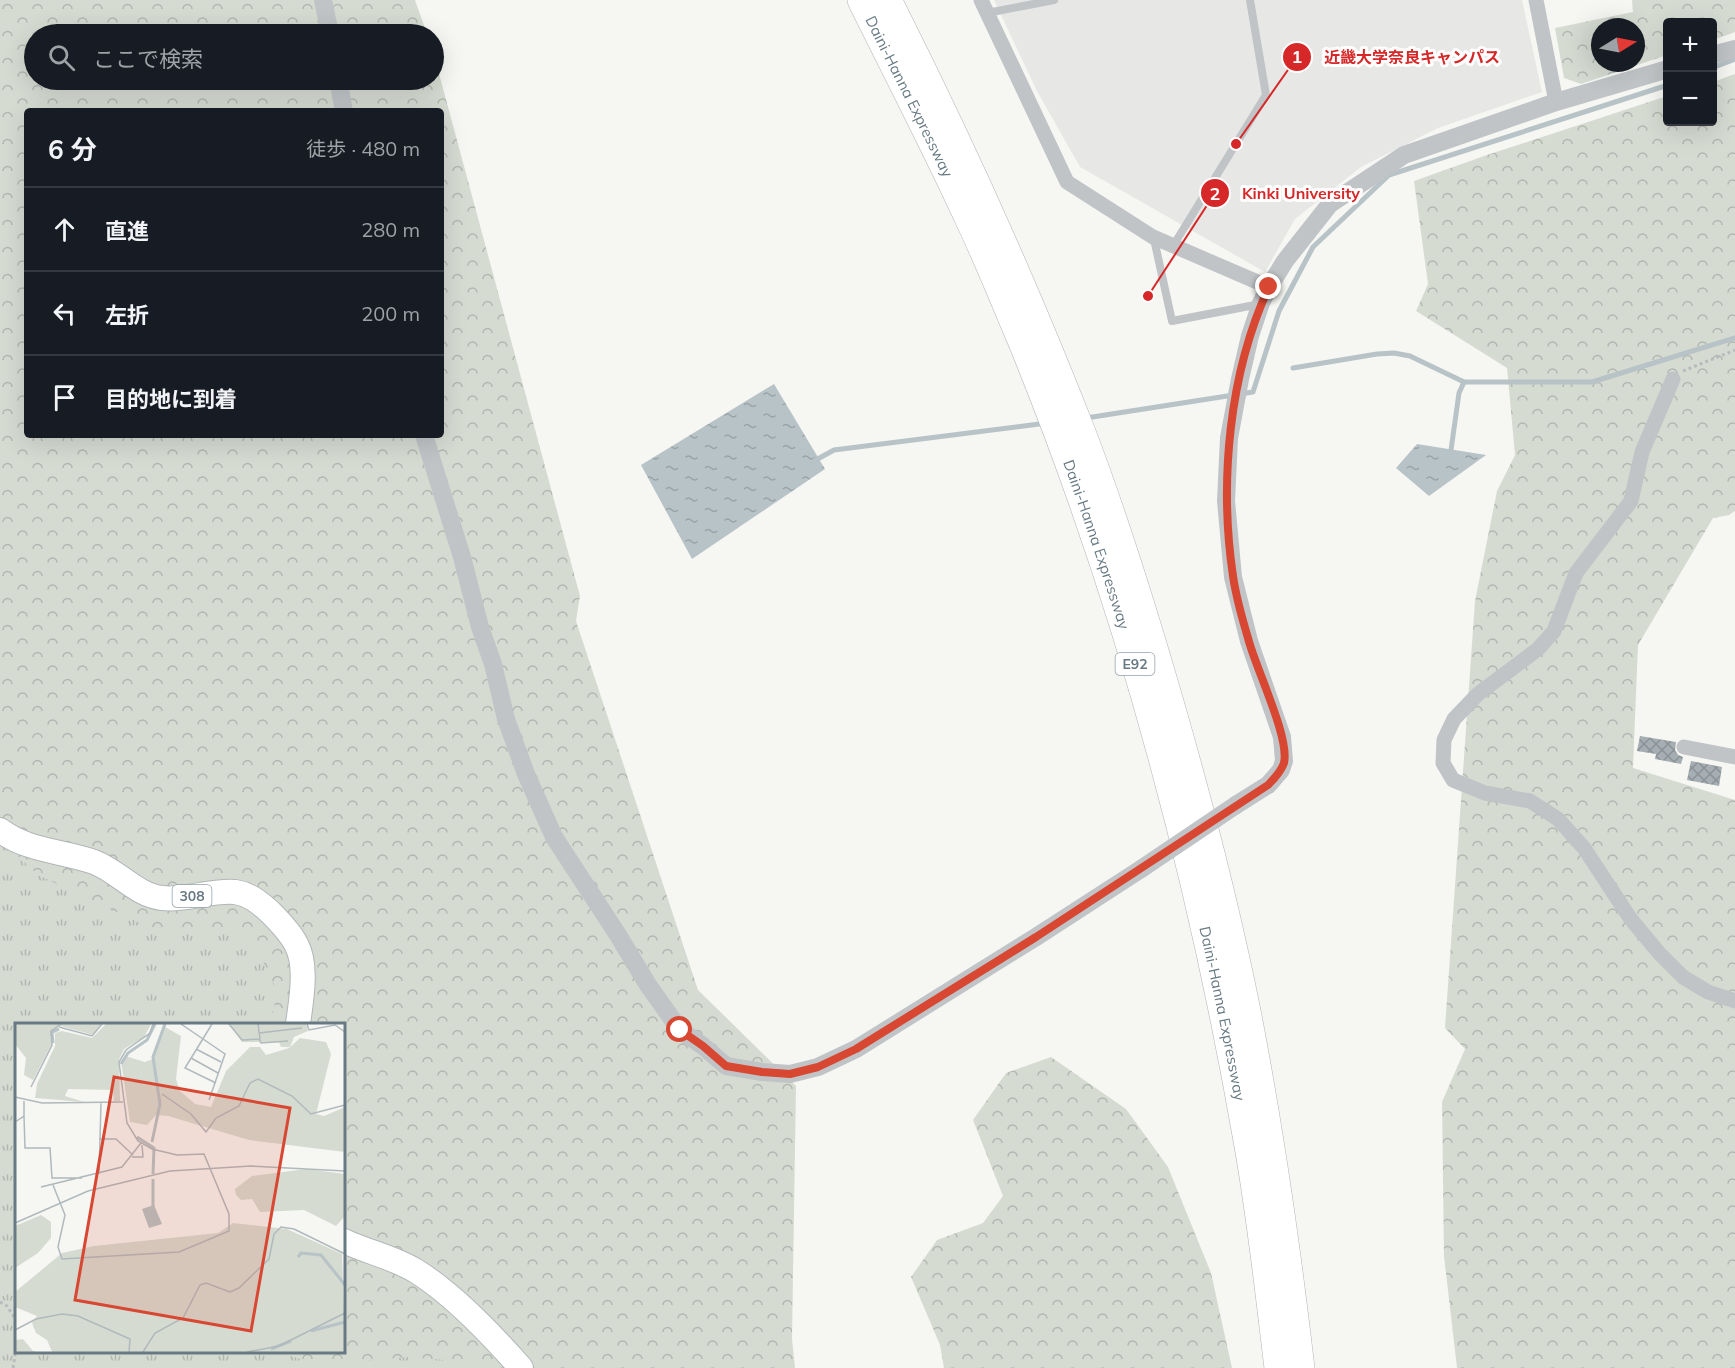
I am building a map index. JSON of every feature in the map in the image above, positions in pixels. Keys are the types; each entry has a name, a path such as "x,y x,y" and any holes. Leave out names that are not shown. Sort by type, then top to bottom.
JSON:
{"highway":[{"name":"Daini-Hanna Expressway","path":"861,0 971,224 1017,332 1065,455 1133,656 1168,777 1198,895 1223,1013 1249,1149 1278,1368"},
{"name":"Daini-Hanna Expressway","path":"888,0 992,214 1042,333 1084,438 1155,650 1221,891 1247,1010 1271,1145 1290,1272 1301,1368"},
{"name":"308","path":"0,830 20,843 95,863 133,886 159,898 174,899 226,892 249,896 259,902 297,944 303,967 298,1023"},
{"path":"345,1241 396,1261 435,1284 521,1368"}],"street":[{"path":"323,0 328,24"},
{"path":"1536,0 1556,102"},
{"path":"984,7 1067,182 1153,237 1265,295"},
{"path":"1717,54 1735,49"},
{"path":"425,438 493,664 506,719 526,774 554,837 648,985 680,1030 726,1066 790,1074 818,1067 856,1049 1036,937 1268,785 1281,770 1284,761 1282,737 1248,641 1233,577 1226,501 1229,438 1250,336 1265,295 1285,261 1330,204 1404,155 1556,102 1663,70"},
{"path":"340,90 343,108"},
{"path":"1672,379 1642,452 1631,501 1576,573 1554,631 1538,649 1478,694 1454,719 1444,740 1443,763 1453,780 1485,793 1530,801 1558,819 1584,848 1630,918 1666,961 1683,977 1708,992 1735,1001"},
{"path":"1684,747 1735,757"}],"lane":[{"path":"984,7 1054,0"},
{"path":"1173,246 1266,96 1250,0"},
{"path":"1153,237 1172,321 1265,295"}],"path":[{"path":"1672,379 1685,370 1735,350"},
{"path":"0,1302 7,1306 15,1318"},
{"path":"13,1368 15,1353"}],"shaded area":[{"path":"994,0 1522,0 1542,92 1438,128 1361,167 1295,219 1265,272 1080,167 1037,91"}],"green space":[{"path":"0,0 415,0 423,24 24,24 24,90 443,90 580,596 576,621 698,990 796,1086 792,1339 795,1368 0,1368"},
{"path":"1632,0 1735,0 1735,32 1717,39 1717,18 1663,18 1663,56 1645,62 1645,18 1604,18 1633,12"},
{"path":"1591,21 1591,72 1617,72 1581,84 1564,78 1555,28"},
{"path":"1735,74 1735,511 1729,515 1713,518 1638,645 1633,768 1735,800 1735,1368 1457,1368 1444,1256 1442,1102 1465,1049 1445,1028 1475,601 1497,491 1515,455 1507,368 1416,311 1428,284 1414,181 1663,97 1663,126 1717,126 1717,81"},
{"path":"0,839 38,875 161,933 250,934 277,991 271,1023 15,1023 15,1353 283,1353 317,1365 409,1357 470,1362 478,1368 0,1368"},
{"path":"1051,1057 1126,1109 1168,1167 1211,1273 1232,1368 944,1368 940,1345 911,1277 937,1240 983,1223 1003,1196 973,1120 1006,1073"}],"water":[{"path":"774,384 825,469 692,559 641,465"},
{"path":"1417,444 1486,455 1429,496 1396,468"}],"building":[{"path":"1640,736 1676,742 1675,750 1683,757 1681,764 1655,759 1656,754 1637,751"},
{"path":"1691,761 1722,767 1719,786 1687,780"}],"waterway":[{"path":"1717,66 1735,59"},
{"path":"1086,418 1253,392 1279,311 1313,247 1389,175 1663,87"},
{"path":"1293,368 1394,353 1410,356 1464,382 1592,382 1735,338"},
{"path":"1451,450 1459,393 1464,382"},
{"path":"814,461 834,450 1047,423"}],"place":[{"name":"近畿大学奈良キャンパス","path":"1236,144"},
{"name":"Kinki University","path":"1148,296"}],"route":[{"path":"680,1030 726,1066 790,1074 818,1067 856,1049 1036,937 1268,785 1276,777 1284,761 1282,737 1248,641 1233,577 1226,501 1229,438 1240,379 1250,336 1269,287"}]}
